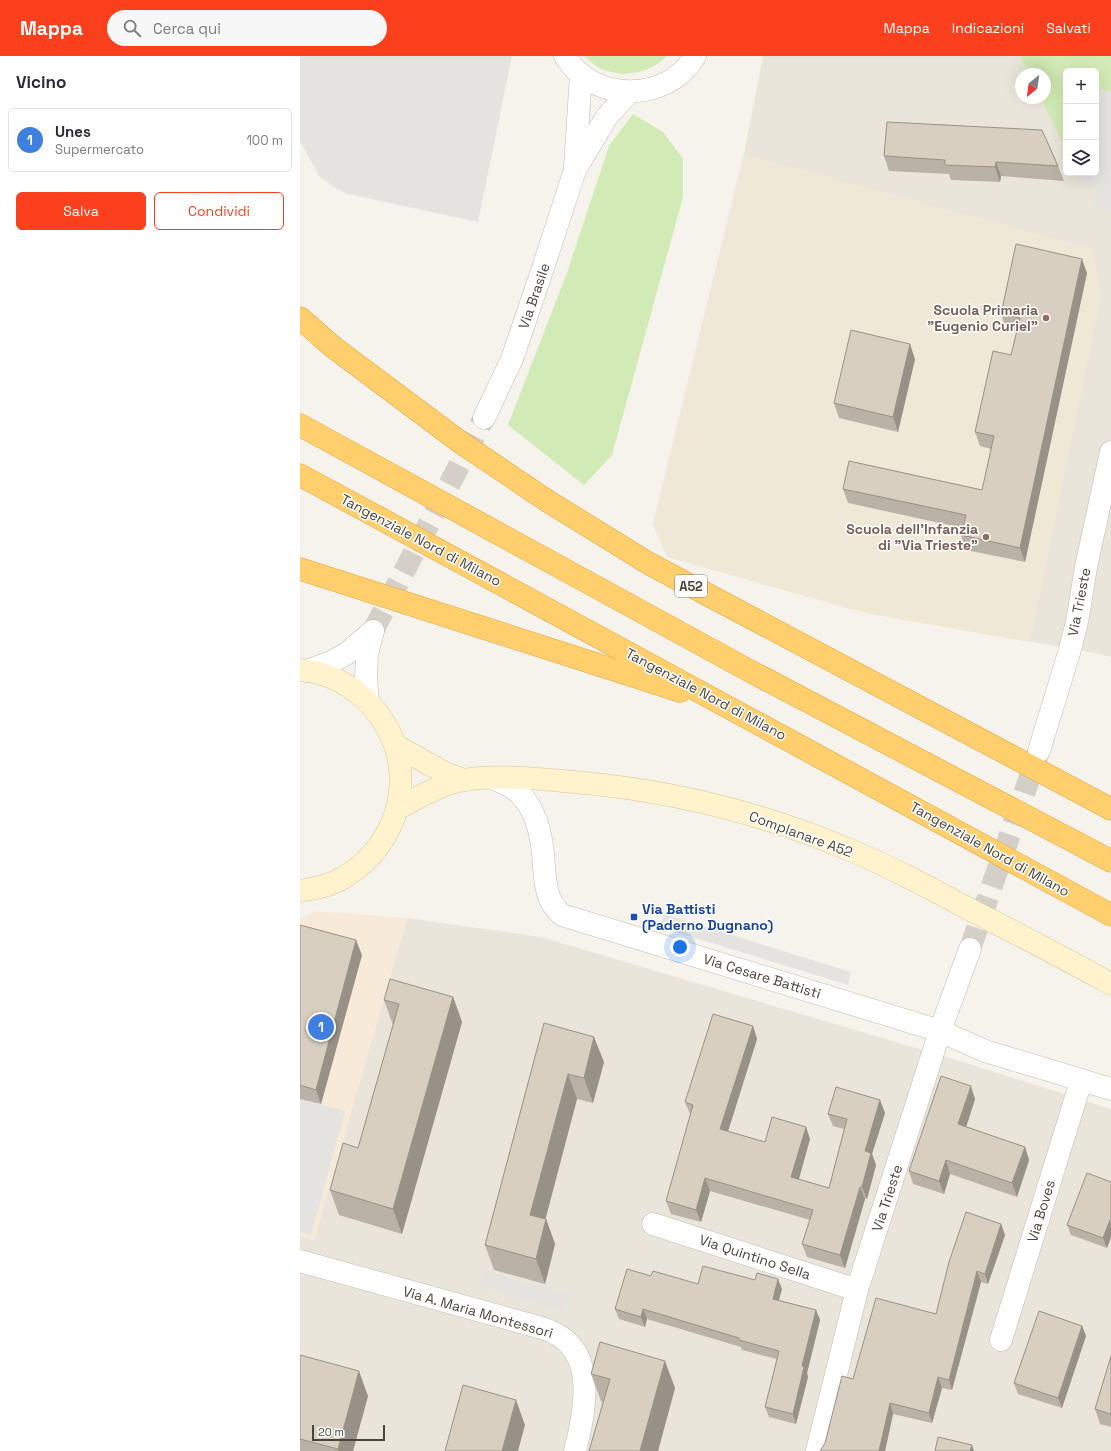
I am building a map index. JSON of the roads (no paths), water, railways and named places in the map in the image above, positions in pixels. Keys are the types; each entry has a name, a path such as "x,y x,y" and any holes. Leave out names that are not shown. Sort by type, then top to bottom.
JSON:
{"highway":[{"name":"A52","path":"300,318 333,347 460,442 546,500 648,563 1111,809"},
{"path":"300,425 748,670 1111,861"},
{"name":"Tangenziale Nord di Milano","path":"300,475 732,708 1111,915"},
{"path":"300,569 732,708"}],"main road":[{"path":"300,891 327,886 342,879 357,870 370,858 381,845 390,830 397,810 401,785 400,766 395,745 382,720 368,702 354,690 342,683 324,675 304,670"},
{"name":"Complanare A52","path":"395,745 446,773 464,780"},
{"name":"Complanare A52","path":"397,810 428,792 448,784 464,780 492,778 522,778 613,785 700,801 775,822 845,848 911,878 1111,984"}],"street":[{"path":"565,56 581,74 594,83 612,90 629,92 656,88 668,82 680,73 695,56"},
{"name":"Via Brasile","path":"575,170 581,74"},
{"name":"Via Brasile","path":"484,418 512,359 544,268 575,170 606,118 629,92"},
{"name":"Via Trieste","path":"1039,751 1070,653 1077,622 1086,567 1111,452"},
{"path":"304,670 331,662 346,654 373,631 367,654 366,679 368,702"},
{"name":"Via Cesare Battisti","path":"492,778 509,785 526,800 532,812 541,839 546,884 551,902 562,915 940,1031 985,1051 1111,1089"},
{"name":"Via Trieste","path":"817,1451 857,1290 940,1031 970,949"},
{"name":"Via Boves","path":"1001,1340 1082,1081"},
{"name":"Via Quintino Sella","path":"653,1224 857,1290"},
{"name":"Via A. Maria Montessori","path":"300,1261 542,1328 556,1333 564,1338 579,1357 584,1376 582,1416 575,1451"}],"tunnel":[{"path":"373,631 484,418"},
{"path":"970,949 1039,751"}],"place":[{"name":"Scuola Primaria \"Eugenio Curiel\"","path":"1046,318"},
{"name":"Scuola dell'Infanzia di \"Via Trieste\"","path":"986,537"},
{"name":"Via Battisti (Paderno Dugnano)","path":"634,917"},
{"name":"Unes","path":"321,1027"}]}
